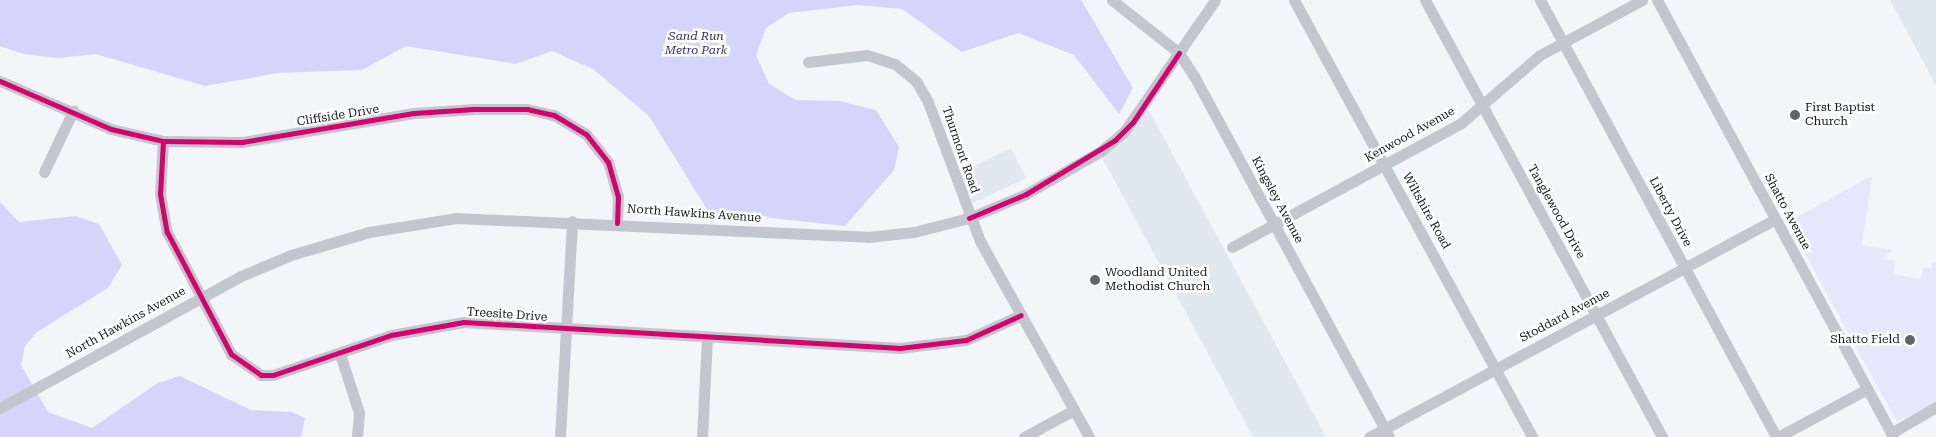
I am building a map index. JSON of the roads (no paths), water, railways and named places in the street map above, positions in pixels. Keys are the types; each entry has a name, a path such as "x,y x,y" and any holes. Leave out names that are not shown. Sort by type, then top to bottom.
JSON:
{"street":[{"name":"Kingsley Avenue","path":"1112,0 1179,53 1387,433"},
{"name":"North Hawkins Avenue","path":"0,408 200,298 291,255 369,232 456,218 617,223 868,237 914,232 968,218 1026,194 1108,145 1133,122 1215,0"},
{"name":"Wiltshire Road","path":"1294,0 1386,165 1532,437"},
{"name":"Tanglewood Drive","path":"1425,0 1662,437"},
{"name":"Liberty Drive","path":"1540,0 1777,437"},
{"name":"Kenwood Avenue","path":"1232,247 1461,123 1526,65 1642,0"},
{"name":"Shatto Avenue","path":"1657,0 1892,435"},
{"name":"Thurmont Road","path":"808,62 867,54 895,64 916,81 933,113 968,218 1089,437"},
{"name":"Cliffside Drive","path":"0,81 111,129 163,141 242,142 414,113 527,109 570,121 601,149 618,196 617,223"},
{"path":"44,172 72,111"},
{"name":"Treesite Drive","path":"163,141 162,214 167,232 231,354 261,375 273,375 340,354 391,335 435,325 464,322 707,338 921,348 978,336 1021,315"},
{"name":"Stoddard Avenue","path":"1369,437 1387,433 1496,370 1775,219"},
{"path":"560,437 572,221"},
{"path":"702,437 707,338"},
{"path":"340,354 359,413 356,437"},
{"path":"1777,437 1867,388"},
{"path":"1892,435 1936,407"},
{"path":"1024,437 1074,410"}],"place":[{"name":"First Baptist Church","path":"1795,115"},
{"name":"Woodland United Methodist Church","path":"1095,280"},
{"name":"Shatto Field","path":"1910,340"}],"park label":[{"name":"Sand Run Metro Park","path":"696,44"}]}
